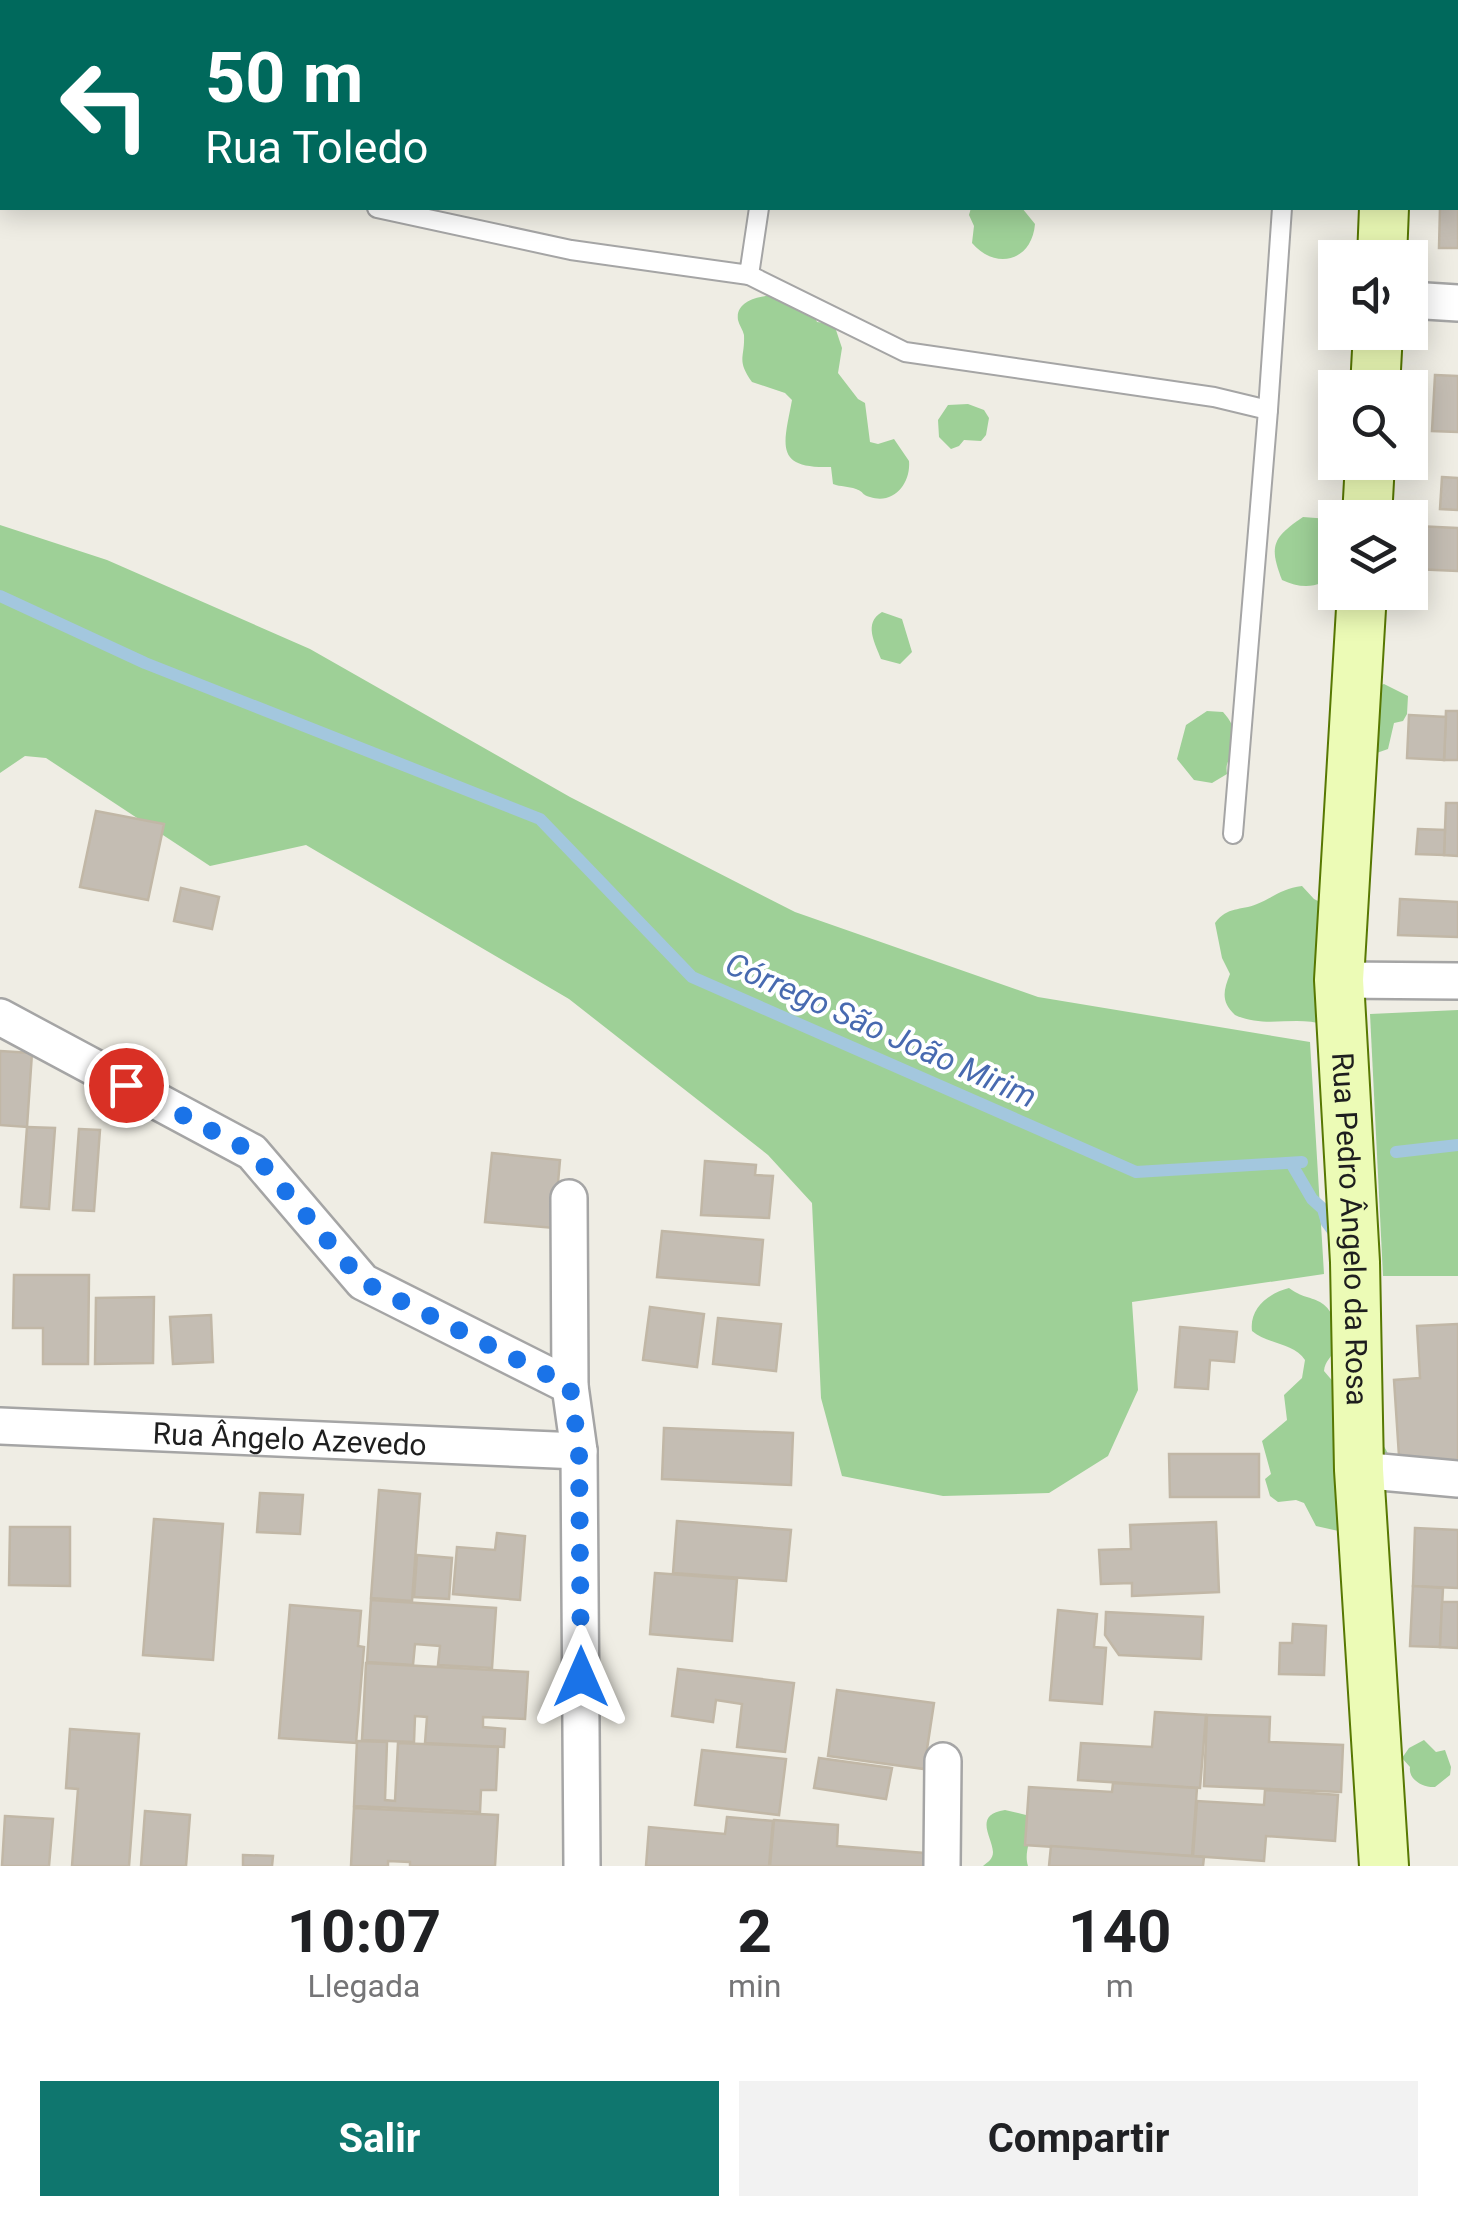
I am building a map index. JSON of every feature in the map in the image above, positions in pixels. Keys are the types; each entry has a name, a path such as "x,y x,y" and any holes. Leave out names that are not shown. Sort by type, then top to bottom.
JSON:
{"main road":[{"path":"1383,240 1384,210"},
{"name":"Rua Pedro Ângelo da Rosa","path":"1361,610 1339,980 1355,1262 1359,1470 1384,1866"}],"street":[{"path":"1428,301 1458,303"},
{"path":"1339,980 1458,981"},
{"path":"0,1017 252,1152 363,1282 570,1386"},
{"path":"568,1198 570,1386 579,1450 582,1866"},
{"name":"Rua Ângelo Azevedo","path":"0,1426 579,1450"},
{"path":"1359,1470 1458,1479"},
{"path":"942,1866 944,1761"}],"lane":[{"path":"386,210 571,250 749,275 905,352 1214,397 1268,410"},
{"path":"749,275 759,210"},
{"path":"1233,834 1282,210"}],"green space":[{"path":"970,210 1024,210 1035,224 1032,237 1020,254 1002,259 992,257 972,243 974,226"},
{"path":"775,295 807,298 817,322 834,324 842,348 838,373 865,403 870,442 894,439 909,461 904,484 893,495 879,499 833,484 831,467 812,467 791,458 786,441 792,400 785,393 752,382 743,363 744,335 738,320 745,304"},
{"path":"968,404 984,410 989,418 986,435 981,441 964,440 951,449 939,437 938,420 948,405"},
{"path":"1303,517 1318,518 1318,584 1296,585 1282,580 1275,551 1285,531"},
{"path":"0,525 107,560 310,649 570,797 795,912 1038,997 1310,1042 1324,1274 1132,1302 1138,1390 1108,1456 1049,1493 943,1496 842,1476 821,1398 812,1203 768,1155 569,999 306,845 210,866 46,758 25,756 0,773"},
{"path":"882,612 902,619 912,652 900,664 881,659 874,640 873,622"},
{"path":"1384,684 1408,696 1407,714 1403,721 1394,723 1388,749 1371,755 1376,687"},
{"path":"1207,711 1223,712 1236,735 1227,774 1212,783 1194,780 1177,759 1186,725"},
{"path":"1302,886 1314,899 1330,907 1325,1025 1258,1021 1235,1015 1225,1001 1230,974 1222,958 1215,923 1230,911"},
{"path":"1458,1010 1458,1276 1383,1276 1370,1014"},
{"path":"1289,1288 1320,1302 1335,1323 1334,1351 1324,1371 1341,1391 1342,1410 1333,1422 1333,1439 1339,1445 1381,1442 1390,1457 1391,1483 1385,1494 1343,1532 1316,1526 1304,1503 1278,1502 1270,1496 1265,1479 1271,1474 1262,1441 1287,1420 1284,1395 1302,1378 1305,1360 1294,1350 1252,1331 1252,1323 1262,1303"},
{"path":"1424,1740 1436,1752 1445,1750 1451,1767 1450,1775 1435,1787 1414,1779 1402,1758 1409,1748"},
{"path":"1005,1810 1026,1815 1030,1822 1028,1866 983,1866 993,1852 987,1821 989,1816"}],"building":[{"path":"1440,210 1458,210 1458,248 1439,248"},
{"path":"1435,375 1458,376 1458,432 1432,431"},
{"path":"1442,477 1458,478 1458,510 1440,509"},
{"path":"1428,527 1458,528 1458,571 1428,570"},
{"path":"1446,711 1458,711 1458,760 1444,760"},
{"path":"1409,715 1446,717 1444,760 1407,758"},
{"path":"1446,803 1458,803 1458,856 1444,855"},
{"path":"96,811 164,824 148,900 80,887"},
{"path":"1418,829 1445,830 1444,855 1416,854"},
{"path":"181,888 219,897 212,929 174,921"},
{"path":"1400,899 1458,902 1458,937 1398,935"},
{"path":"0,1051 32,1053 27,1127 0,1125"},
{"path":"27,1127 55,1128 49,1209 21,1207"},
{"path":"79,1129 100,1130 94,1211 73,1210"},
{"path":"492,1153 560,1160 554,1228 485,1222"},
{"path":"705,1161 756,1165 755,1175 773,1176 769,1218 701,1215"},
{"path":"662,1231 763,1240 759,1285 657,1277"},
{"path":"14,1275 89,1275 88,1364 43,1364 43,1328 13,1328"},
{"path":"154,1297 153,1363 95,1364 96,1298"},
{"path":"650,1307 704,1314 697,1367 643,1360"},
{"path":"211,1315 213,1362 173,1364 170,1317"},
{"path":"718,1318 781,1324 776,1371 713,1364"},
{"path":"1458,1324 1458,1465 1399,1456 1394,1380 1420,1378 1417,1326"},
{"path":"1180,1327 1237,1332 1234,1362 1210,1360 1208,1389 1175,1387"},
{"path":"664,1428 793,1433 791,1485 662,1479"},
{"path":"1169,1454 1259,1454 1259,1497 1170,1497"},
{"path":"379,1490 420,1494 412,1601 371,1598"},
{"path":"260,1493 303,1495 300,1534 257,1532"},
{"path":"154,1519 223,1524 213,1660 143,1655"},
{"path":"677,1521 791,1530 786,1581 673,1573"},
{"path":"1216,1522 1219,1592 1132,1596 1132,1583 1101,1584 1099,1550 1131,1549 1130,1525"},
{"path":"10,1527 70,1527 70,1586 9,1585"},
{"path":"1415,1528 1458,1530 1458,1588 1413,1586"},
{"path":"497,1533 525,1536 520,1600 453,1594 457,1547 495,1550"},
{"path":"417,1555 452,1558 449,1599 414,1597"},
{"path":"655,1573 737,1579 732,1641 650,1634"},
{"path":"1413,1586 1443,1588 1440,1647 1410,1646"},
{"path":"371,1600 496,1608 492,1668 438,1665 440,1646 415,1644 413,1665 367,1662"},
{"path":"1442,1602 1458,1602 1458,1648 1440,1647"},
{"path":"290,1605 361,1611 358,1646 364,1647 356,1743 279,1738"},
{"path":"1058,1610 1097,1614 1094,1647 1106,1648 1102,1704 1050,1700"},
{"path":"1106,1612 1203,1617 1201,1659 1119,1655 1105,1635"},
{"path":"1293,1624 1326,1626 1324,1675 1279,1674 1280,1643 1292,1643"},
{"path":"366,1663 528,1672 525,1719 483,1717 483,1727 505,1729 504,1747 425,1743 427,1717 415,1716 414,1742 362,1740"},
{"path":"678,1669 794,1683 785,1752 737,1747 742,1704 716,1700 713,1722 672,1716"},
{"path":"837,1690 934,1703 924,1769 828,1756"},
{"path":"1155,1712 1206,1715 1200,1788 1078,1780 1081,1743 1152,1747"},
{"path":"1207,1715 1270,1717 1269,1742 1343,1745 1341,1792 1204,1786"},
{"path":"70,1729 139,1734 129,1866 72,1866 78,1789 66,1788"},
{"path":"357,1741 387,1742 385,1800 395,1801 398,1743 498,1747 496,1790 481,1790 480,1812 354,1806"},
{"path":"702,1750 786,1759 779,1815 695,1805"},
{"path":"819,1758 892,1768 886,1799 814,1788"},
{"path":"1113,1783 1197,1788 1192,1856 1025,1845 1029,1787 1112,1792"},
{"path":"1265,1790 1338,1795 1335,1841 1266,1836 1264,1861 1193,1856 1197,1801 1264,1805"},
{"path":"354,1808 498,1815 495,1866 410,1866 410,1862 388,1861 388,1866 351,1866"},
{"path":"145,1811 190,1815 186,1866 141,1866"},
{"path":"5,1816 53,1819 49,1866 2,1866"},
{"path":"727,1817 773,1821 769,1866 646,1866 649,1827 725,1834"},
{"path":"774,1820 838,1825 837,1846 924,1853 923,1866 770,1866"},
{"path":"1051,1846 1204,1857 1203,1866 1049,1866"},
{"path":"243,1855 273,1856 272,1866 243,1866"}],"waterway":[{"name":"Córrego São João Mirim","path":"0,596 145,663 540,819 692,977 1136,1172 1302,1162"},
{"path":"1396,1152 1458,1145"},
{"path":"1291,1163 1339,1239"}],"route":[{"path":"126,1085 252,1152 363,1282 570,1386 579,1450 581,1677"}]}
